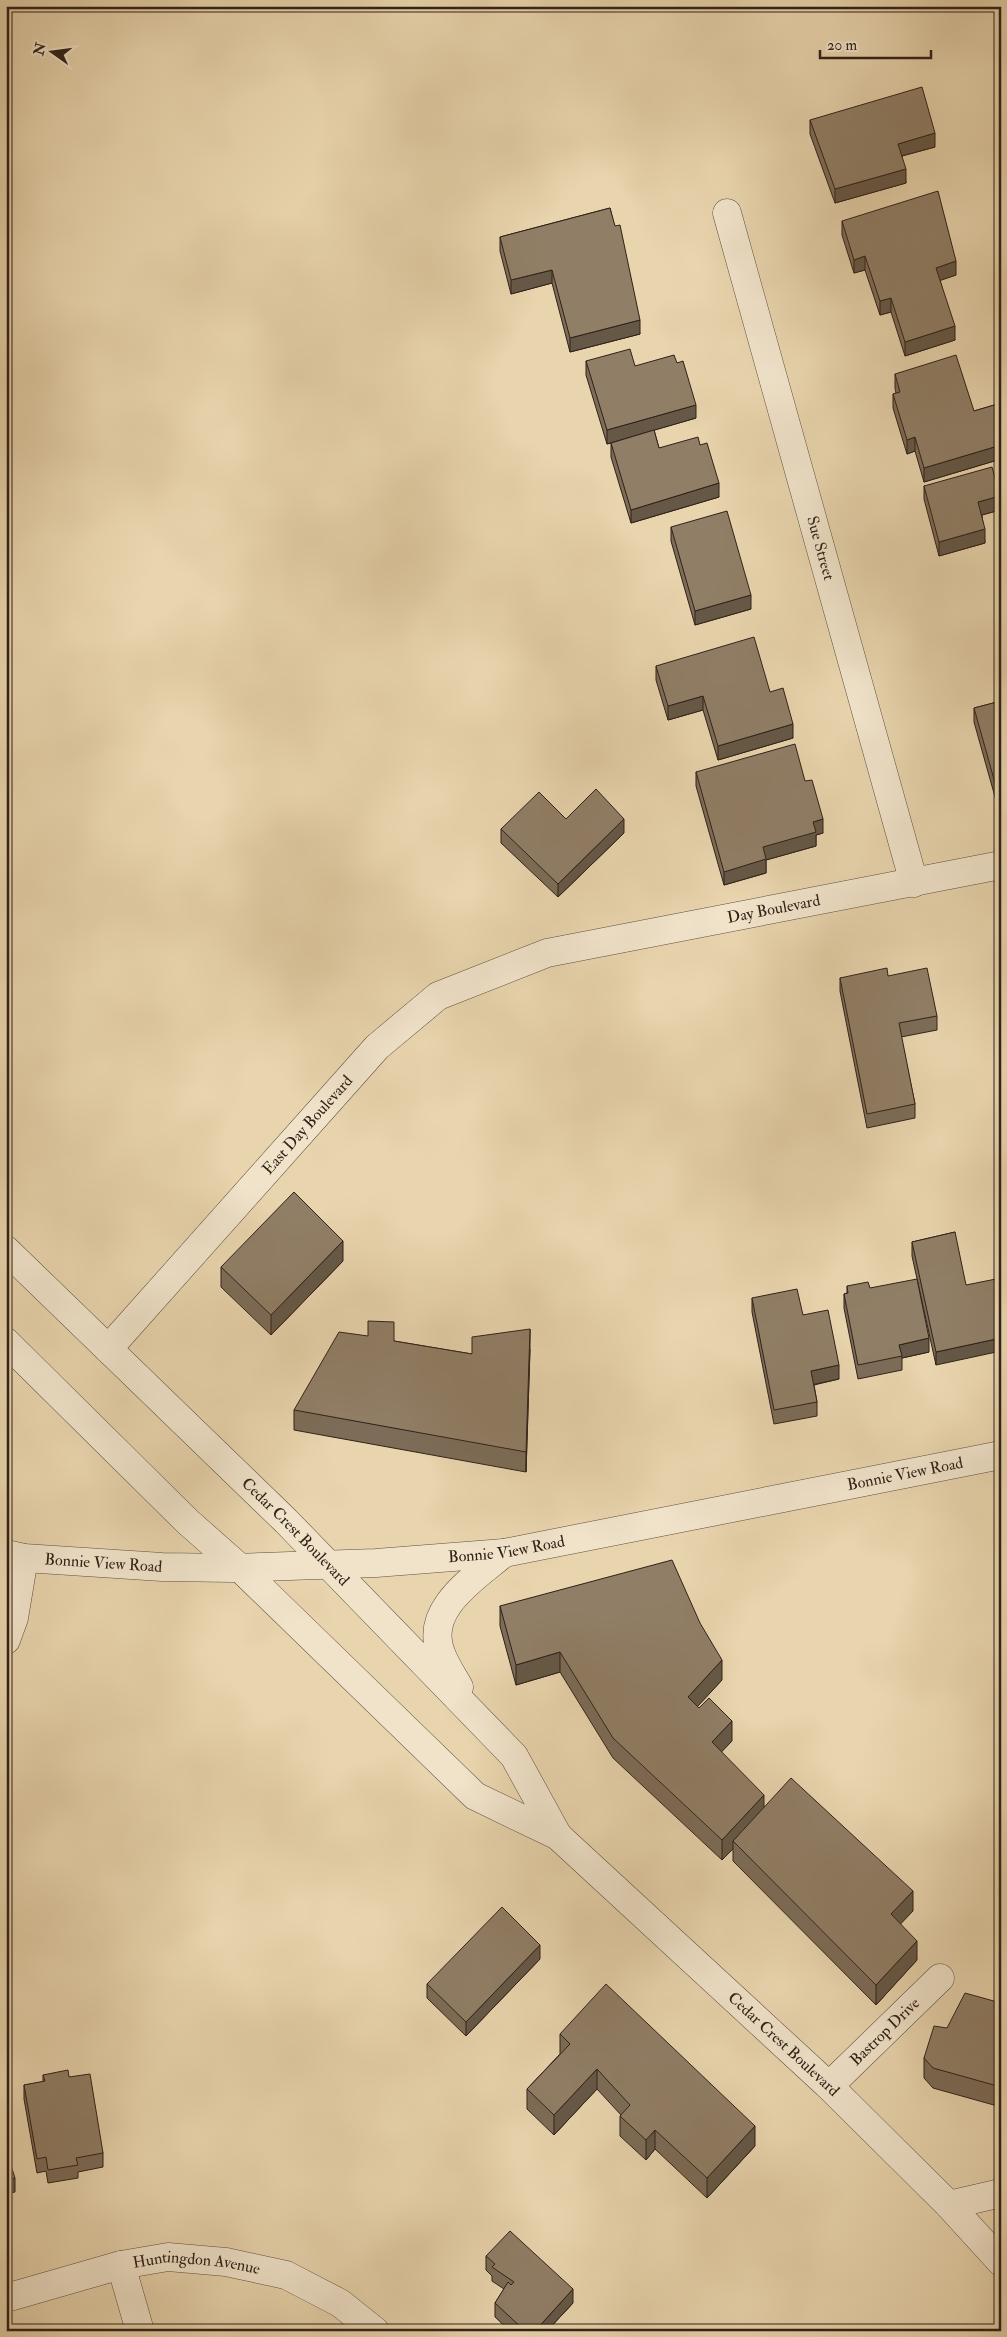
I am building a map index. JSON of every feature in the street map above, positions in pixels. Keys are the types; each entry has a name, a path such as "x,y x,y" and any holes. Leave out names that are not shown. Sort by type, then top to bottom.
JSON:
{"street":[{"name":"Sue Street","path":"727,213 914,883"},
{"name":"Day Boulevard","path":"547,953 1001,865"},
{"name":"East Day Boulevard","path":"108,1349 377,1047 438,996 547,953"},
{"name":"Cedar Crest Boulevard","path":"6,1250 286,1521 514,1756 558,1836"},
{"name":"Cedar Crest Boulevard","path":"6,1342 188,1522 240,1568 475,1796 558,1836 829,2086 949,2205 1001,2262"},
{"name":"Bonnie View Road","path":"15,1556 162,1567 240,1568 376,1563 504,1553 1001,1455"},
{"path":"477,1719 440,1652 437,1626 450,1599 504,1553"},
{"path":"6,1640 14,1618 15,1556"},
{"name":"Bastrop Drive","path":"829,2086 940,1978"},
{"path":"949,2205 1001,2193"},
{"name":"Huntingdon Avenue","path":"6,2298 121,2266 168,2257 226,2262 286,2275 340,2303 375,2331"},
{"path":"121,2266 140,2331"}],"building":[{"path":"922,87 935,133 898,144 906,169 835,189 810,120"},
{"path":"938,191 956,261 936,268 955,326 905,342 891,298 880,301 865,256 854,260 842,221"},
{"path":"610,208 615,226 620,225 640,320 570,338 552,270 511,280 500,237"},
{"path":"630,349 635,366 674,355 677,363 683,361 696,405 607,430 586,361"},
{"path":"956,355 974,411 1001,403 1001,445 924,468 915,437 907,440 893,394 900,392 895,374"},
{"path":"654,430 659,448 698,437 700,445 707,443 719,483 631,510 611,443"},
{"path":"992,467 1000,496 978,502 985,529 939,542 924,486"},
{"path":"727,511 751,595 695,611 671,527"},
{"path":"754,637 770,692 783,688 793,724 718,746 703,696 668,706 656,666"},
{"path":"1001,701 1001,789 997,790 974,708"},
{"path":"795,744 805,781 812,780 823,819 813,822 816,832 763,847 766,859 724,872 696,772"},
{"path":"596,789 624,819 558,884 501,829 539,792 566,819"},
{"path":"887,968 888,976 927,968 937,1016 899,1023 915,1104 867,1114 840,978"},
{"path":"294,1192 343,1241 271,1315 221,1267"},
{"path":"955,1232 966,1285 996,1279 998,1285 1001,1284 1001,1338 936,1352 912,1242"},
{"path":"917,1279 929,1338 899,1345 902,1356 858,1365 844,1294 848,1293 847,1286 868,1282 870,1288"},
{"path":"797,1289 803,1315 828,1310 839,1365 811,1371 817,1402 774,1410 752,1298"},
{"path":"368,1321 394,1322 394,1341 472,1354 472,1337 530,1329 526,1452 294,1410 339,1332 368,1336"},
{"path":"672,1560 700,1623 722,1660 688,1697 699,1708 709,1698 732,1721 712,1742 764,1795 722,1840 613,1738 560,1652 516,1665 500,1606"},
{"path":"791,1778 913,1891 891,1914 917,1941 876,1985 733,1841"},
{"path":"502,1907 540,1945 466,2022 427,1984"},
{"path":"606,1984 755,2126 707,2178 655,2130 646,2140 620,2116 630,2105 597,2069 554,2115 527,2089 570,2044 560,2034"},
{"path":"965,1993 1001,2003 1001,2087 933,2068 924,2058 934,2026 947,2028"},
{"path":"68,2070 69,2077 90,2074 103,2153 76,2158 78,2165 48,2170 46,2157 37,2159 24,2085 45,2081 43,2075"},
{"path":"6,2150 15,2178 6,2180"},
{"path":"510,2231 573,2289 535,2331 525,2331 495,2303 508,2282 511,2285 514,2282 492,2267 495,2264 486,2256"}]}
